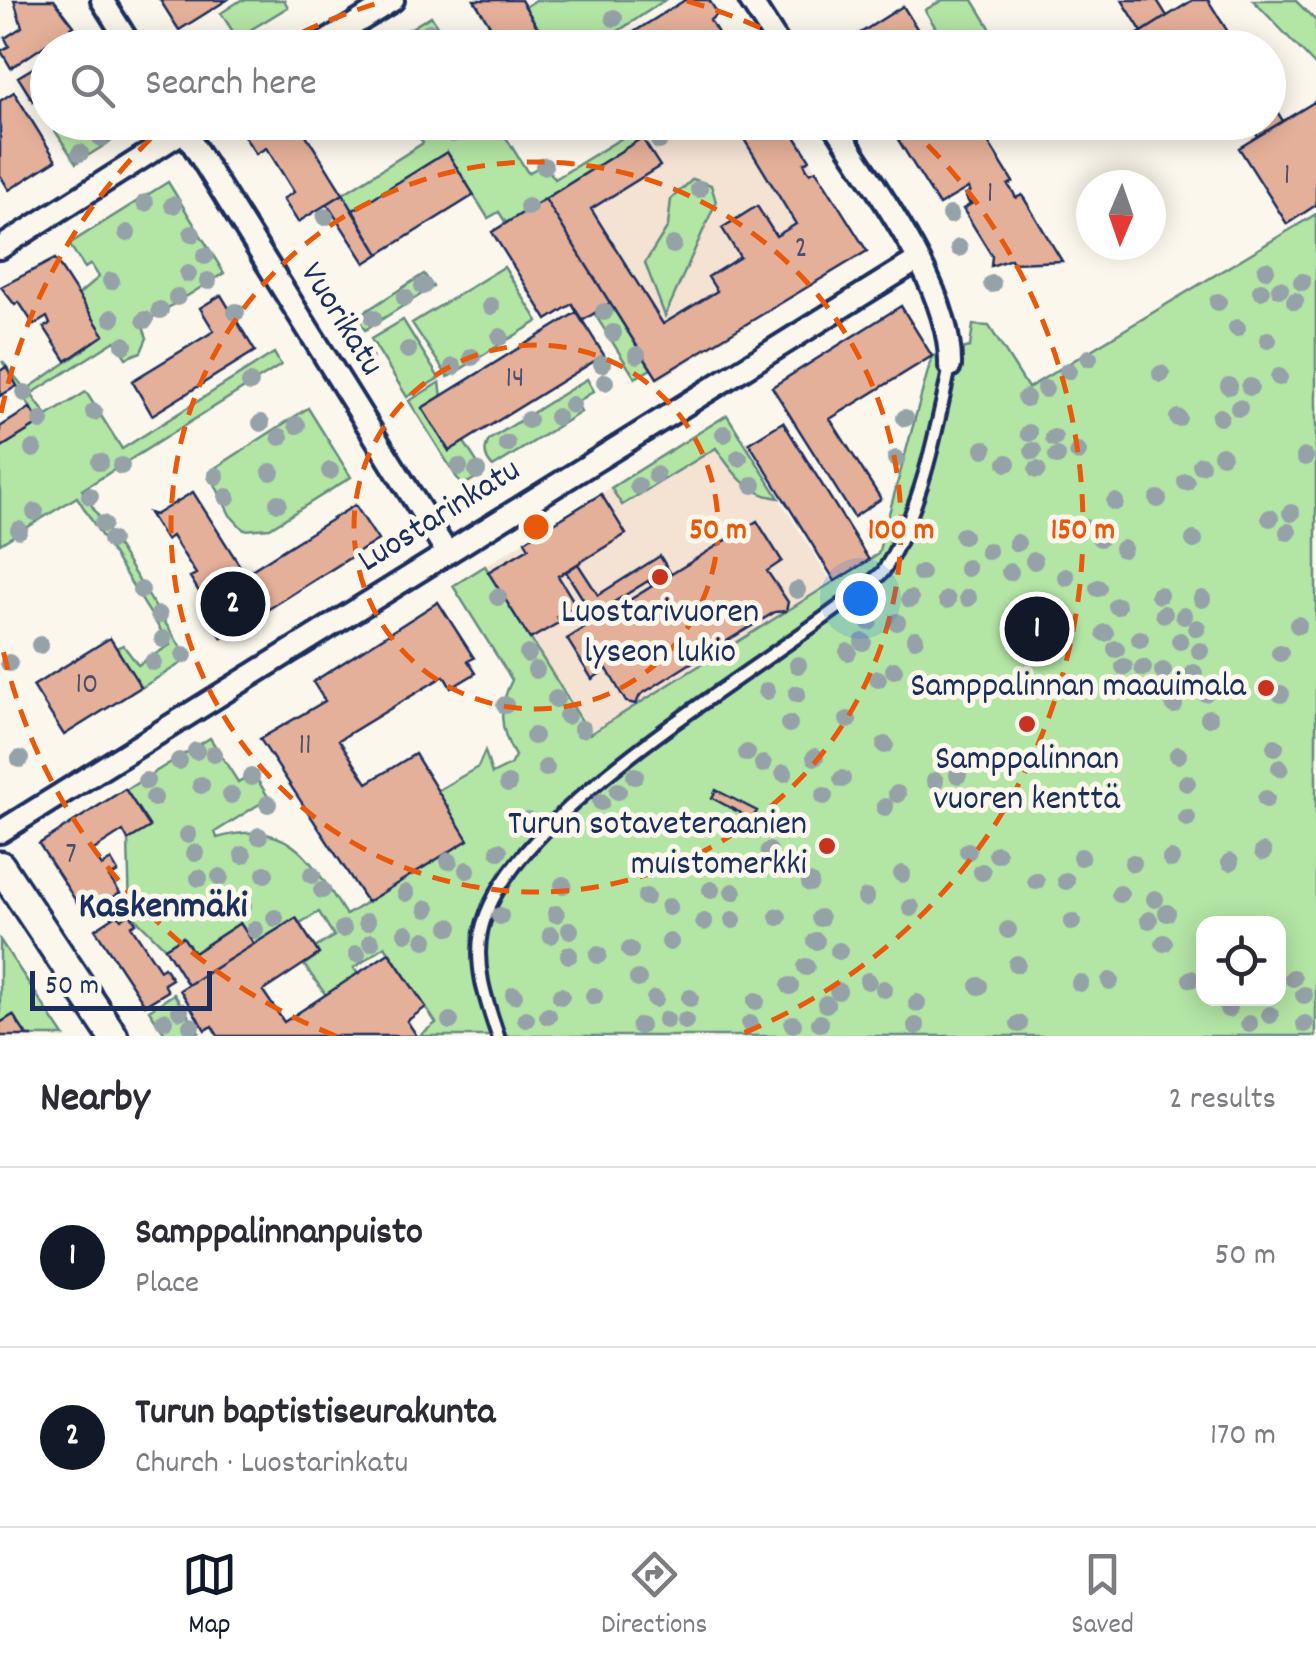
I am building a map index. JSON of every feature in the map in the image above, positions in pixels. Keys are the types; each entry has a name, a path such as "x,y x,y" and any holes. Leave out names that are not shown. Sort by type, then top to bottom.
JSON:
{"main road":[{"path":"0,866 113,1036"}],"street":[{"path":"102,0 121,30"},
{"path":"345,30 393,0"},
{"path":"750,0 769,30"},
{"path":"0,248 166,140"},
{"name":"Vuorikatu","path":"196,140 446,551"},
{"path":"844,140 940,300 950,342 950,366"},
{"name":"Luostarinkatu","path":"0,832 916,261"}],"lane":[{"path":"498,1036 479,965 480,936 500,885 554,825 618,768 883,572 898,548 916,497 950,366"}],"shaded area":[{"path":"640,140 797,140 867,251 658,381 545,199"},
{"name":"Luostarivuoren lyseon lukio","path":"727,415 832,583 589,735 485,566"}],"green space":[{"path":"241,0 284,0 288,7 250,30 232,30 221,13"},
{"path":"536,0 665,0 620,30 539,30 525,7"},
{"path":"943,0 973,0 991,30 937,30 925,10"},
{"path":"1253,0 1295,0 1316,21 1316,66 1286,30"},
{"path":"431,16 440,30 408,30"},
{"path":"61,140 113,140 76,163"},
{"path":"421,140 508,140 528,173 544,164 555,179 619,140 639,140 506,223 499,212 488,218 447,152 353,211 343,194 423,143"},
{"path":"693,179 711,185 716,202 665,316 645,263 668,226 671,199"},
{"path":"168,182 224,273 142,324 147,338 141,352 126,358 115,341 31,394 47,416 86,392 122,449 274,353 281,365 82,490 188,659 141,688 116,648 123,645 138,665 170,645 77,497 0,544 0,448 40,423 2,361 26,390 84,350 78,295 99,277 91,264 85,268 69,244"},
{"path":"1316,214 1316,1036 419,1036 436,1023 385,946 354,968 358,974 326,995 304,965 318,955 315,948 334,936 319,912 300,923 296,918 254,944 240,923 194,953 183,937 165,948 130,913 128,840 149,826 126,790 210,738 238,782 253,773 269,798 215,832 217,838 242,833 281,839 309,861 346,915 467,840 437,791 478,767 485,751 492,774 510,765 515,756 502,718 512,680 453,586 485,566 590,734 878,554 932,356 970,347 973,325 989,326 1028,388"},
{"path":"504,267 538,321 448,377 412,323"},
{"path":"424,274 433,287 365,330 357,317"},
{"path":"610,303 651,369 635,378 594,313"},
{"path":"403,320 439,378 407,397 371,339"},
{"path":"587,379 594,391 576,403 581,412 493,467 486,454 489,440"},
{"path":"440,382 449,451 464,442 484,473 462,486 409,401"},
{"path":"308,408 351,477 270,528 244,530 230,515 209,472"},
{"path":"727,415 779,498 749,487 716,448 622,505 611,488"},
{"path":"0,940 64,1036 27,1036 13,1015 0,1023"},
{"path":"174,994 199,1032 166,1036 149,1010"}],"building":[{"path":"14,0 54,0 74,26 68,30 30,30 30,55 11,68 1,51 9,46 5,38 22,27"},
{"path":"160,0 227,0 179,30"},
{"path":"474,0 521,0 539,30 493,30"},
{"path":"685,0 709,0 718,14 710,20 716,30 637,30"},
{"path":"1122,0 1157,0 1167,16 1141,30"},
{"path":"1193,0 1208,0 1227,30 1145,30"},
{"path":"903,6 918,30 865,30"},
{"path":"30,70 30,96 18,77"},
{"path":"14,92 30,118 30,140 44,140 56,160 9,190 0,175 0,101"},
{"path":"1316,101 1316,205 1287,224 1239,148 1252,140 1286,140 1286,119"},
{"path":"247,140 309,140 343,194 298,222 283,199 294,192 266,148 256,154"},
{"path":"643,140 660,166 591,209 663,324 717,291 708,277 740,257 722,228 757,206 776,236 796,224 745,140 797,140 810,160 804,163 807,169 810,173 816,170 867,251 657,378 545,199"},
{"path":"898,140 987,140 1013,182 1008,185 1016,198 1022,195 1062,261 1013,263 1011,259 991,266 992,256 963,209 976,201 969,203 965,195 970,191 968,188 939,205"},
{"path":"447,152 474,195 379,254 352,211"},
{"path":"343,194 379,254 365,263 327,204"},
{"path":"545,199 610,303 582,321 572,304 547,320 492,232"},
{"path":"55,259 104,335 66,361 44,327 50,324 47,317 34,325 19,302 15,305 1,287"},
{"path":"221,295 255,351 152,415 132,381 214,331 200,308"},
{"path":"901,306 932,356 830,419 881,499 854,517 772,387"},
{"path":"577,312 604,355 449,451 422,408"},
{"path":"6,367 17,386 0,396 0,371"},
{"path":"30,408 40,423 0,448 0,427"},
{"path":"783,422 869,560 835,581 749,443"},
{"path":"193,492 245,574 204,600 190,577 196,574 172,536 166,540 149,513 155,515"},
{"path":"601,494 626,534 558,576 576,605 557,617 560,622 530,639 488,572 529,548 525,541"},
{"path":"355,505 378,540 267,610 245,574"},
{"path":"757,521 782,561 767,571 788,602 786,611 775,612 707,653 640,695 636,704 626,702 607,669 592,679 567,639"},
{"path":"660,556 671,574 652,586 648,581 593,615 566,572 578,564 598,595"},
{"path":"245,574 264,605 251,613 254,618 222,638 203,606 212,600 210,596"},
{"path":"438,602 474,658 468,661 476,673 451,688 444,676 339,740 367,783 415,754 468,840 367,902 260,739 325,701 313,682"},
{"path":"110,638 141,687 64,735 33,686"},
{"path":"125,789 150,827 128,840 123,831 92,851 102,866 111,860 118,872 109,877 120,893 85,915 39,844"},
{"path":"716,790 757,811 752,819 712,798"},
{"path":"130,913 136,923 131,926 160,970 164,967 172,979 164,984 168,991 145,1005 95,929 118,914 121,919"},
{"path":"296,918 319,954 263,991 284,1022 389,953 426,1007 407,1021 417,1036 218,1036 212,1026 205,1030 180,990"},
{"path":"240,923 254,944 188,985 165,948 183,937 194,953"},
{"path":"13,1015 27,1036 0,1036 0,1023"}],"place":[{"name":"Luostarivuoren lyseon lukio","path":"660,577"},
{"name":"Turun baptistiseurakunta","path":"233,604"},
{"name":"Samppalinnanpuisto","path":"1037,629"},
{"name":"Samppalinnan maauimala","path":"1266,688"},
{"name":"Samppalinnan vuoren kenttä","path":"1027,724"},
{"name":"Turun sotaveteraanien muistomerkki","path":"827,846"}],"district":[{"name":"Kaskenmäki","path":"163,908"}]}
